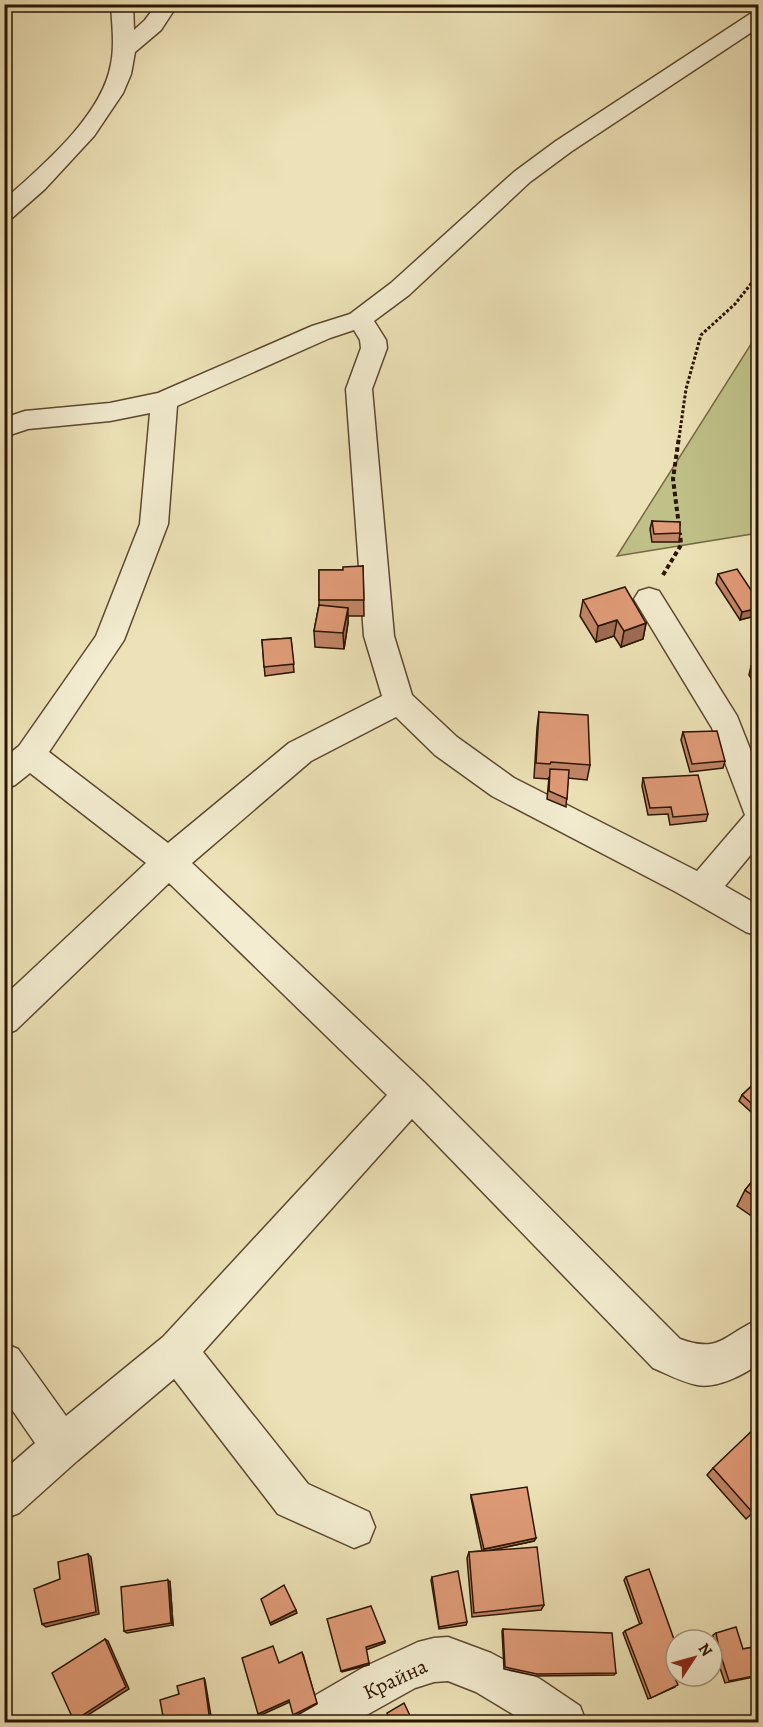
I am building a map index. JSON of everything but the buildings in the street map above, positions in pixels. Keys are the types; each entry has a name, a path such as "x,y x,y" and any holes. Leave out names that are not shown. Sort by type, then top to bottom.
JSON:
{"street":[{"path":"4,213 44,177 93,122 110,95 120,74 123,51 122,4"},
{"path":"123,51 153,25 168,4"},
{"path":"4,428 25,420 110,412 164,400 321,332 359,320 400,289 522,177 564,146 759,19"},
{"path":"359,320 369,330 374,342 373,357 362,373 359,389 379,636 399,701 446,746 503,787 702,889 759,921"},
{"path":"164,400 154,524 109,640 17,766 169,862 411,1094 667,1354 699,1366 731,1360 759,1340"},
{"path":"649,599 726,725 759,808"},
{"path":"4,1019 169,862 300,752 399,701"},
{"path":"702,889 759,823"},
{"path":"4,1498 62,1446 177,1351 411,1094"},
{"path":"177,1351 293,1499 354,1527"},
{"path":"4,1363 62,1446"},
{"name":"Крайна","path":"313,1722 387,1679 423,1662 447,1659 477,1669 564,1722"}],"path":[{"path":"649,599 681,545 674,479 686,389 701,335 735,304 759,275"}],"green space":[{"path":"758,333 758,533 617,556"}]}
